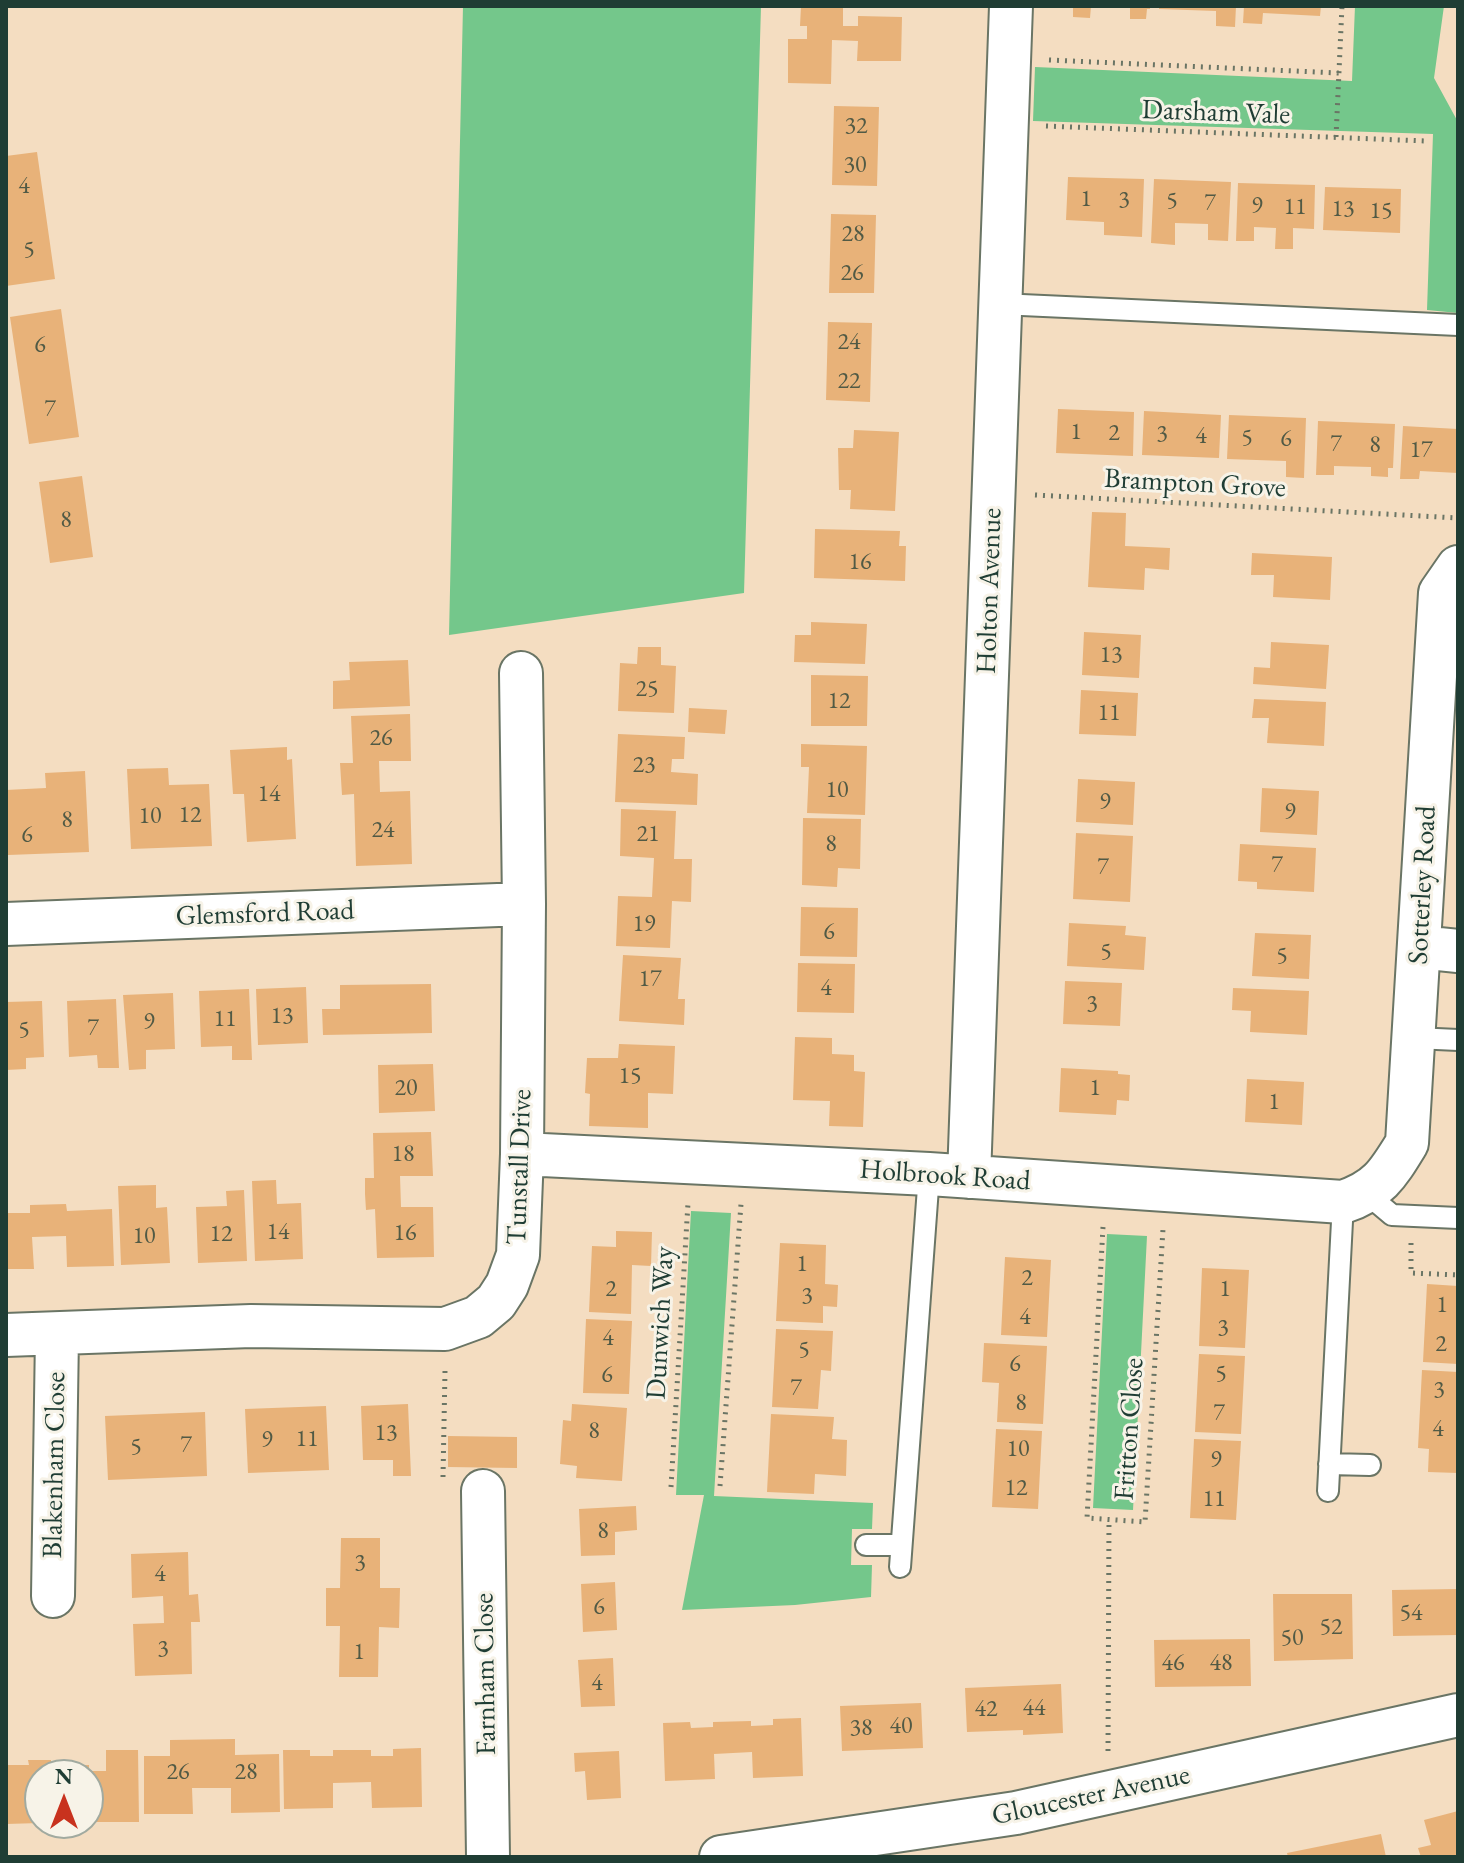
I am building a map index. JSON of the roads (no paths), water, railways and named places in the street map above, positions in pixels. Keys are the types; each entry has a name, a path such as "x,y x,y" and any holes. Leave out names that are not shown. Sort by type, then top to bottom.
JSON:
{"street":[{"name":"Holton Avenue","path":"949,1175 994,493 1011,6"},
{"name":"Sotterley Road","path":"1367,1203 1407,1143 1415,1038 1439,949 1440,593 1458,567"},
{"name":"Tunstall Drive","path":"6,1335 251,1326 445,1329 478,1317 496,1302 507,1285 518,1255 524,904 521,673"},
{"name":"Glemsford Road","path":"6,924 524,904"},
{"name":"Holbrook Road","path":"522,1154 949,1175 1367,1203"},
{"name":"Blakenham Close","path":"53,1596 57,1335"},
{"name":"Farnham Close","path":"483,1491 488,1857"},
{"name":"Gloucester Avenue","path":"721,1857 1016,1813 1458,1715"}],"lane":[{"path":"1000,304 1458,325"},
{"path":"1415,1038 1458,1040"},
{"path":"900,1567 900,1545 949,1175"},
{"path":"1328,1491 1329,1464 1367,1203 1458,1218"},
{"path":"1329,1464 1370,1465"},
{"path":"866,1545 900,1545"}]}
